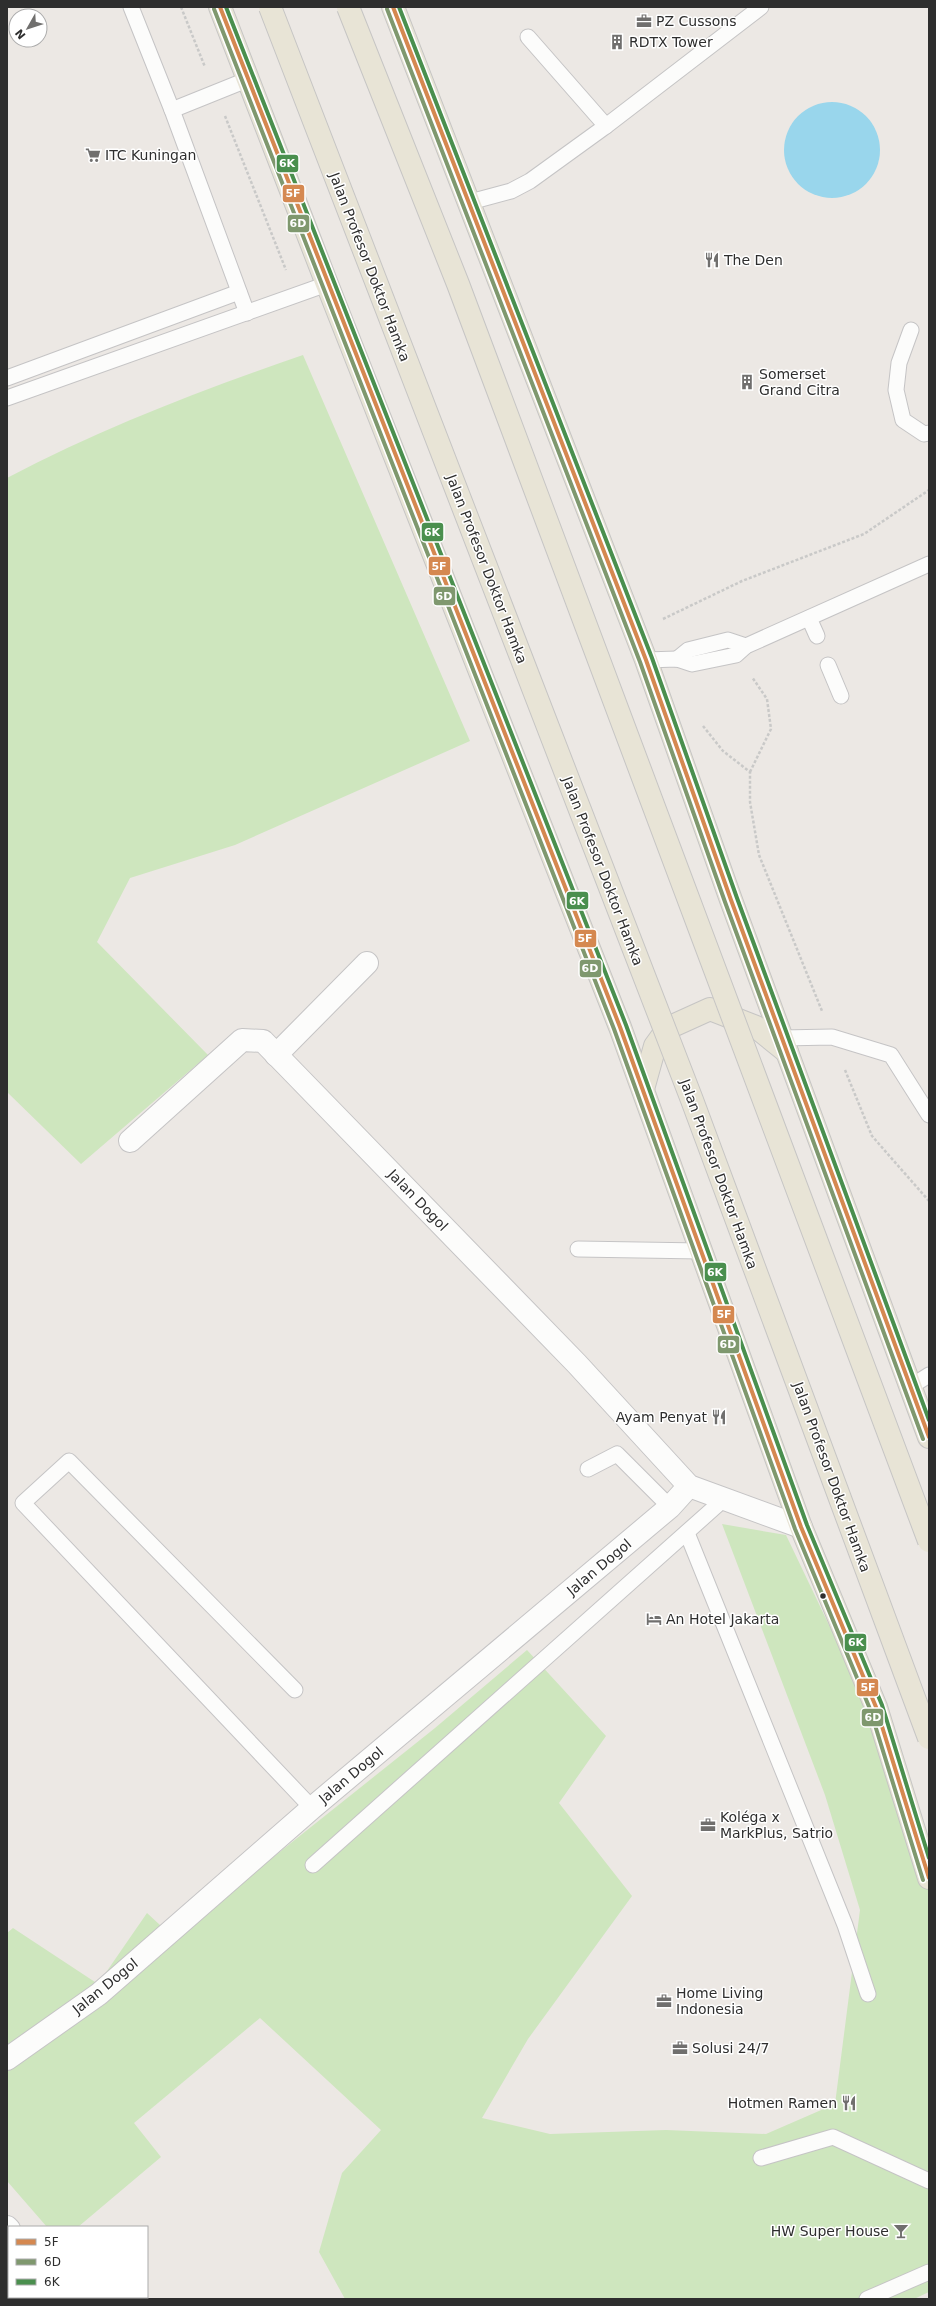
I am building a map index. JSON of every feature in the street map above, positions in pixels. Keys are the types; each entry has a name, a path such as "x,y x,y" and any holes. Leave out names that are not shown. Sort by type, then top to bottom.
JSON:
{"main road":[{"path":"220,7 327,284 643,1089 801,1527 876,1707 929,1878"},
{"name":"Jalan Profesor Doktor Hamka","path":"270,7 692,1100 929,1738"},
{"path":"348,7 458,284 929,1541"},
{"path":"394,7 646,660 731,900 929,1437"},
{"path":"643,1089 655,1046 668,1028 710,1009 756,1027 785,1045"}],"street":[{"path":"276,1055 367,963"},
{"name":"Jalan Dogol","path":"130,1141 242,1040 262,1041 577,1364 690,1486 801,1527"},
{"name":"Jalan Dogol","path":"7,2059 99,1994 312,1808 670,1507 690,1486"}],"lane":[{"path":"131,7 172,110 247,313"},
{"path":"470,202 512,191 530,181 606,126 761,7"},
{"path":"528,37 606,126"},
{"path":"172,110 249,79"},
{"path":"7,398 247,313 296,293 327,284"},
{"path":"7,378 239,292"},
{"path":"911,330 899,362 896,390 903,420 924,434 929,433"},
{"path":"646,660 677,659 692,664 736,655 746,646 929,564"},
{"path":"809,618 817,636"},
{"path":"828,665 841,696"},
{"path":"785,1045 832,1037 891,1055 929,1114"},
{"path":"578,1249 701,1251"},
{"path":"910,1387 929,1375"},
{"path":"588,1469 617,1454 670,1507"},
{"path":"295,1690 69,1461 22,1503 312,1808"},
{"path":"313,1865 724,1499"},
{"path":"687,1533 842,1918 868,1994"},
{"path":"760,2158 833,2137 929,2181"},
{"path":"867,2299 929,2272"}],"path":[{"path":"662,620 742,582 864,534 929,490"},
{"path":"751,675 767,699 771,729 750,772 750,802 759,855 774,889"},
{"path":"702,724 723,751 750,772"}],"green space":[{"path":"303,355 470,741 235,845 130,878 97,942 208,1055 81,1164 7,1092 7,478 116,426 190,396"},
{"path":"722,1524 786,1535 861,1692 929,1860 929,2292 914,2299 345,2299 319,2252 342,2173 381,2130 260,2018 134,2123 161,2157 79,2226 46,2226 7,2181 7,1933 13,1928 98,1984 147,1913 173,1937 435,1728 527,1650 606,1736 559,1803 632,1896 528,2039 482,2118 550,2134 666,2130 766,2134 835,2104 860,1910 825,1795"}],"water":[{"path":"832,102 850,106 859,110 866,116 872,123 876,132 880,150 876,168 872,177 866,184 859,190 850,194 832,198 814,194 805,190 798,184 792,177 788,168 784,150 788,132 792,123 798,116 805,110 814,106"}],"transit line":[{"name":"5F","path":"220,7 620,1027 801,1527 876,1707 929,1878"},
{"name":"6K","path":"226,7 626,1025 807,1525 882,1705 929,1858"},
{"name":"5F","path":"393,7 646,660 731,900 929,1437"},
{"name":"6K","path":"399,7 652,658 737,898 929,1420"},
{"name":"6D","path":"214,9 614,1029 795,1529 870,1709 923,1880"},
{"name":"6D","path":"387,9 640,662 725,902 923,1439"}],"place":[{"name":"PZ Cussons","path":"644,21"},
{"name":"RDTX Tower","path":"617,42"},
{"name":"ITC Kuningan","path":"93,155"},
{"name":"The Den","path":"712,260"},
{"name":"Somerset Grand Citra","path":"747,382"},
{"name":"Ayam Penyat","path":"719,1417"},
{"name":"An Hotel Jakarta","path":"654,1619"},
{"name":"Koléga x MarkPlus, Satrio","path":"708,1825"},
{"name":"Home Living Indonesia","path":"664,2001"},
{"name":"Solusi 24/7","path":"680,2048"},
{"name":"Hotmen Ramen","path":"849,2103"},
{"name":"HW Super House","path":"901,2231"}]}
